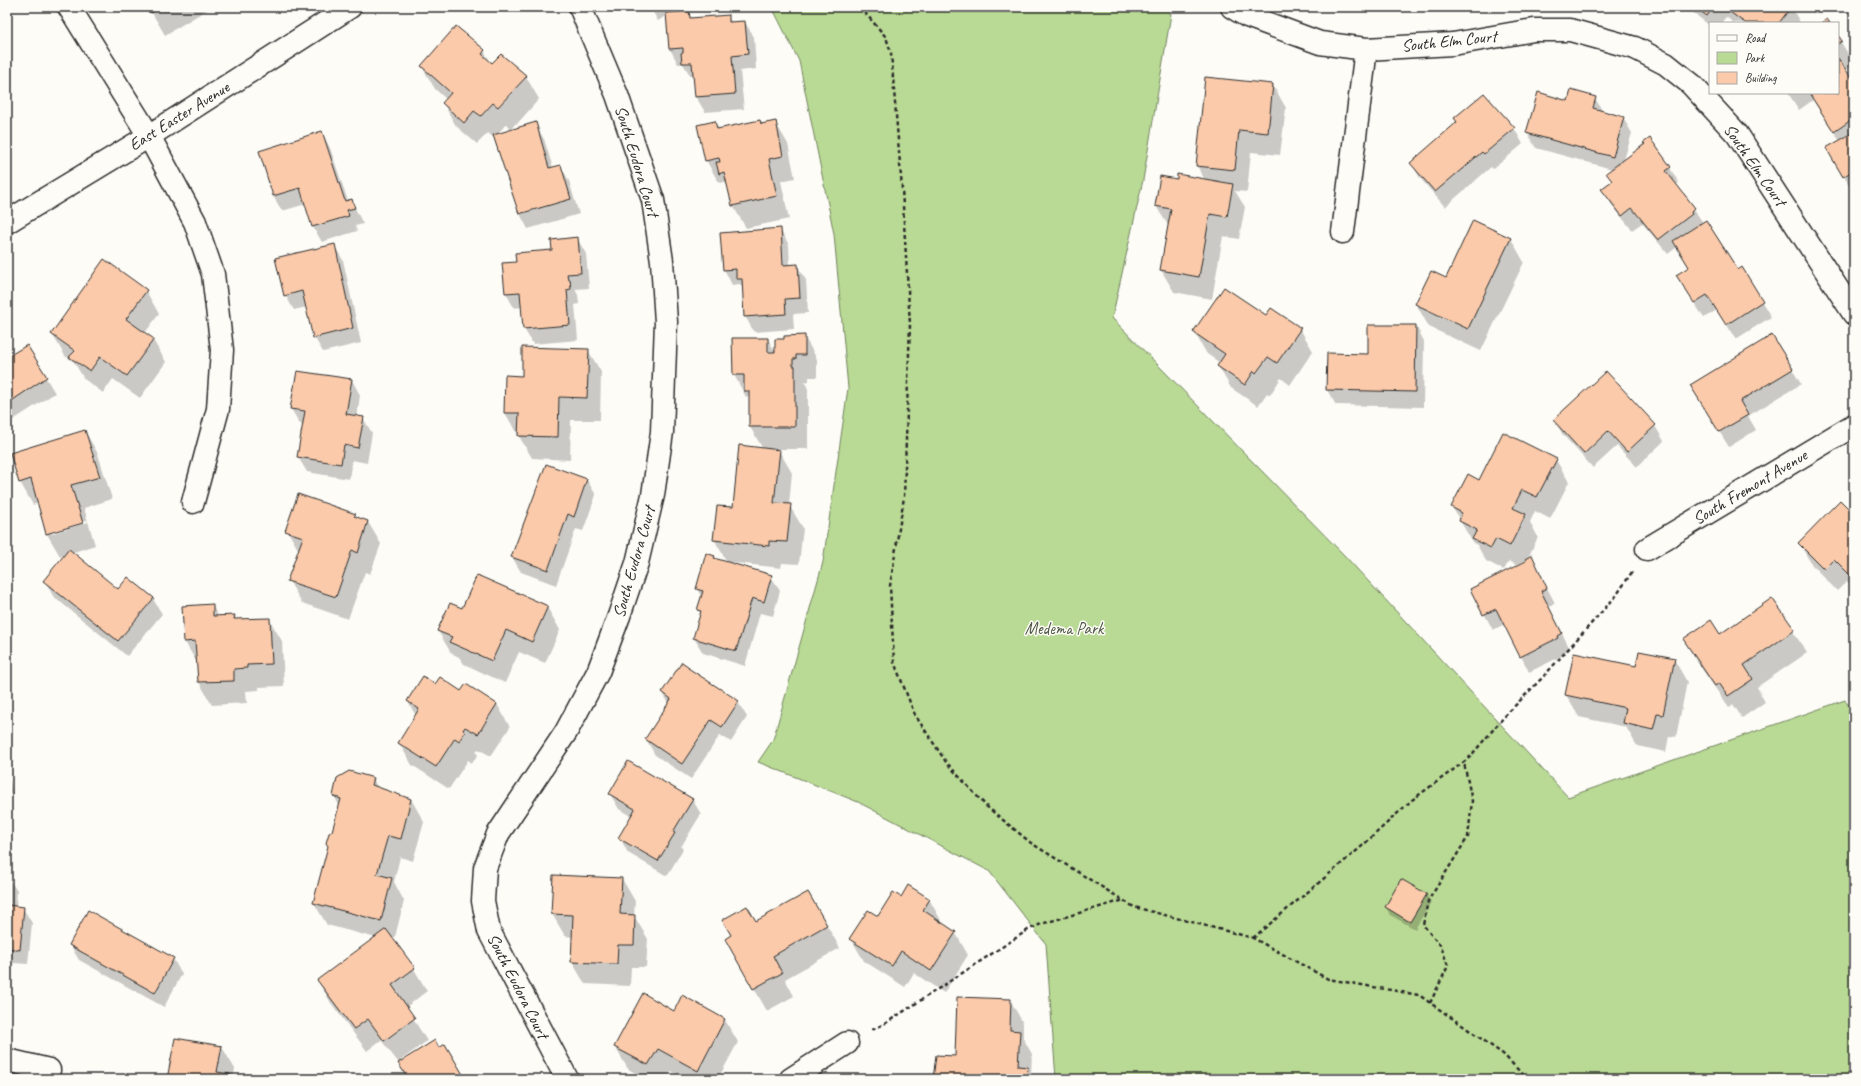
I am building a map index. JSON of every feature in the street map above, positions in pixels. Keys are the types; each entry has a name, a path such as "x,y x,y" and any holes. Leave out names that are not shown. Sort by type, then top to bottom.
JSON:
{"street":[{"path":"69,7 149,136 195,222 213,274 222,342 218,409 193,502"},
{"name":"East Easter Avenue","path":"7,222 149,136 350,7"},
{"name":"South Eudora Court","path":"567,1079 489,931 483,901 485,868 498,834 566,732 598,672 620,616 636,563 653,495 662,432 666,322 662,261 653,200 617,95 580,7"},
{"name":"South Elm Court","path":"1232,7 1247,16 1320,43 1366,49 1454,44 1534,30 1570,30 1635,48 1666,64 1691,84 1737,134 1854,314"},
{"path":"1343,232 1366,49"},
{"name":"South Fremont Avenue","path":"1647,549 1854,425"},
{"path":"791,1079 847,1043"},
{"path":"7,1060 49,1070"}],"path":[{"path":"860,7 886,37 891,53 902,188 910,324 904,497 890,586 894,662 915,715 946,762 986,806 1031,843 1134,907 1253,938 1328,979 1419,995 1503,1054 1527,1079"},
{"path":"1253,938 1360,848 1412,800 1464,763 1504,717 1543,677 1616,596 1647,549"},
{"path":"1430,1003 1448,966 1441,946 1423,925 1428,901 1468,836 1472,801 1464,763"},
{"path":"847,1043 886,1023 1028,930 1041,924 1124,900"}],"green space":[{"name":"Medema Park","path":"772,7 1163,7 1171,14 1143,180 1112,318 1344,555 1568,797 1845,700 1854,714 1854,1079 1056,1079 1046,944 989,871 858,802 758,762 773,740 823,562 848,388 834,234 799,61"}],"building":[{"path":"147,7 161,7 151,13"},
{"path":"1695,7 1713,7 1707,16"},
{"path":"1723,7 1791,7 1780,22 1744,22"},
{"path":"689,11 690,18 729,15 729,22 745,21 748,54 732,56 735,94 695,97 692,63 682,63 681,53 683,52 683,48 669,49 666,13"},
{"path":"1827,19 1829,22 1822,22"},
{"path":"456,26 485,50 482,54 492,63 501,54 527,76 498,107 493,103 481,116 474,111 464,123 442,103 451,93 421,66"},
{"path":"1839,36 1842,41 1839,43"},
{"path":"1839,60 1854,82 1854,118 1834,132 1810,94 1839,94"},
{"path":"1205,77 1273,84 1268,133 1239,130 1235,170 1196,166"},
{"path":"1571,90 1596,97 1593,108 1624,117 1613,157 1526,133 1538,92 1568,101"},
{"path":"1484,93 1515,128 1484,154 1482,152 1435,192 1410,163 1457,122 1454,118"},
{"path":"760,120 761,124 776,121 783,156 769,159 777,196 732,206 724,172 719,174 716,162 720,162 719,158 705,161 697,125 715,121 717,129"},
{"path":"536,122 549,168 561,165 571,199 519,214 493,135"},
{"path":"322,131 345,201 352,199 355,208 347,210 349,216 312,227 300,188 273,196 259,151"},
{"path":"1854,132 1854,170 1843,177 1826,148"},
{"path":"1650,138 1671,167 1666,171 1695,208 1691,212 1692,214 1658,240 1632,208 1622,216 1601,189 1612,181 1606,173 1645,144 1643,143"},
{"path":"1177,174 1233,184 1227,217 1210,214 1199,277 1160,270 1171,209 1155,206 1160,176 1177,179"},
{"path":"1473,220 1511,238 1468,329 1415,304 1431,271 1446,278"},
{"path":"1706,220 1738,270 1742,267 1763,301 1726,325 1707,295 1694,303 1676,275 1689,267 1673,241"},
{"path":"781,228 783,265 798,264 800,298 785,299 786,314 744,317 742,279 736,279 736,269 723,270 720,233"},
{"path":"578,237 581,273 567,274 568,279 570,279 571,289 567,290 570,325 523,329 520,292 505,293 502,263 516,262 515,253 552,250 551,240"},
{"path":"335,244 353,328 313,338 302,291 284,296 275,258"},
{"path":"104,259 147,290 126,319 154,339 127,376 100,357 90,371 69,357 75,351 51,334"},
{"path":"1224,287 1266,315 1271,308 1301,328 1277,363 1268,357 1256,373 1254,371 1245,385 1217,366 1225,354 1193,332"},
{"path":"1368,325 1416,325 1415,392 1326,390 1327,353 1368,354"},
{"path":"805,335 805,355 796,355 796,359 793,359 793,366 795,366 795,427 749,427 749,391 744,391 744,375 733,375 732,338 768,338 768,352 775,352 775,339 784,339 784,336"},
{"path":"1772,335 1793,369 1740,401 1748,415 1719,432 1690,385"},
{"path":"27,345 47,377 7,404 7,357"},
{"path":"522,347 589,349 587,398 559,397 558,437 518,436 519,413 504,413 505,375 522,376"},
{"path":"297,371 352,379 346,414 364,417 358,448 344,445 341,464 297,457 305,411 290,409"},
{"path":"1606,371 1656,425 1627,452 1608,431 1584,454 1553,420"},
{"path":"85,430 100,477 71,485 83,523 46,534 31,479 19,483 10,453"},
{"path":"1503,432 1557,459 1537,497 1522,490 1513,508 1526,514 1510,546 1496,539 1491,548 1472,539 1477,530 1459,521 1462,513 1451,507 1468,474 1479,480"},
{"path":"739,445 780,450 774,503 791,504 787,542 769,541 769,546 713,540 717,506 733,507"},
{"path":"546,464 587,479 574,517 568,514 548,570 511,557"},
{"path":"298,494 356,514 354,516 368,521 358,553 352,550 336,597 287,581 303,537 285,531"},
{"path":"1840,500 1854,514 1854,579 1834,559 1824,569 1798,543"},
{"path":"69,549 118,589 128,577 154,598 118,641 43,581"},
{"path":"706,553 715,556 714,558 772,575 764,602 752,598 736,651 693,638 701,611 697,610 703,591 696,589"},
{"path":"1532,555 1547,588 1541,591 1562,633 1557,636 1558,638 1520,657 1496,609 1483,615 1470,589 1526,561 1525,559"},
{"path":"477,575 548,606 532,642 506,630 492,661 449,642 452,637 437,631 450,603 462,608"},
{"path":"1772,598 1795,630 1744,665 1753,679 1728,696 1719,683 1715,686 1683,639 1711,620 1720,634"},
{"path":"213,604 213,616 235,615 234,619 270,618 272,664 247,665 247,668 234,669 234,681 198,682 195,641 184,642 182,606"},
{"path":"1639,651 1675,658 1663,715 1657,714 1653,730 1623,723 1626,708 1565,695 1574,653 1636,666"},
{"path":"682,662 689,667 688,668 739,701 722,727 711,720 682,764 645,739 671,699 662,692"},
{"path":"423,676 435,684 440,677 461,691 466,684 497,704 478,734 465,727 463,730 465,732 459,741 455,738 436,767 398,743 419,709 407,701"},
{"path":"628,761 693,799 658,861 618,838 635,809 609,794"},
{"path":"349,771 374,778 372,785 411,799 401,839 388,836 377,874 392,878 381,921 313,903 328,846 326,843 329,833 332,831 341,799 333,796 337,778"},
{"path":"7,875 9,875 7,895"},
{"path":"553,875 622,878 620,914 635,915 634,945 618,945 617,964 571,962 573,915 551,914"},
{"path":"1401,879 1427,894 1410,922 1385,907"},
{"path":"908,885 930,899 923,910 956,932 931,971 901,951 892,966 849,939 868,910 878,916 893,892 901,897"},
{"path":"808,892 827,925 773,956 782,973 753,989 725,939 731,935 722,920 747,906 756,921"},
{"path":"7,905 24,907 20,950 7,948"},
{"path":"88,910 174,958 155,993 69,945"},
{"path":"386,929 415,968 392,985 415,1018 384,1041 368,1019 354,1029 317,980"},
{"path":"643,993 674,1011 682,995 725,1019 698,1071 658,1049 648,1065 614,1047"},
{"path":"957,997 1011,999 1010,1030 1020,1031 1018,1066 1028,1067 1027,1079 933,1079 936,1055 955,1056"},
{"path":"175,1038 222,1046 217,1072 230,1074 229,1079 167,1079"},
{"path":"435,1040 439,1048 445,1044 465,1078 472,1074 475,1079 408,1079 398,1063"}]}
